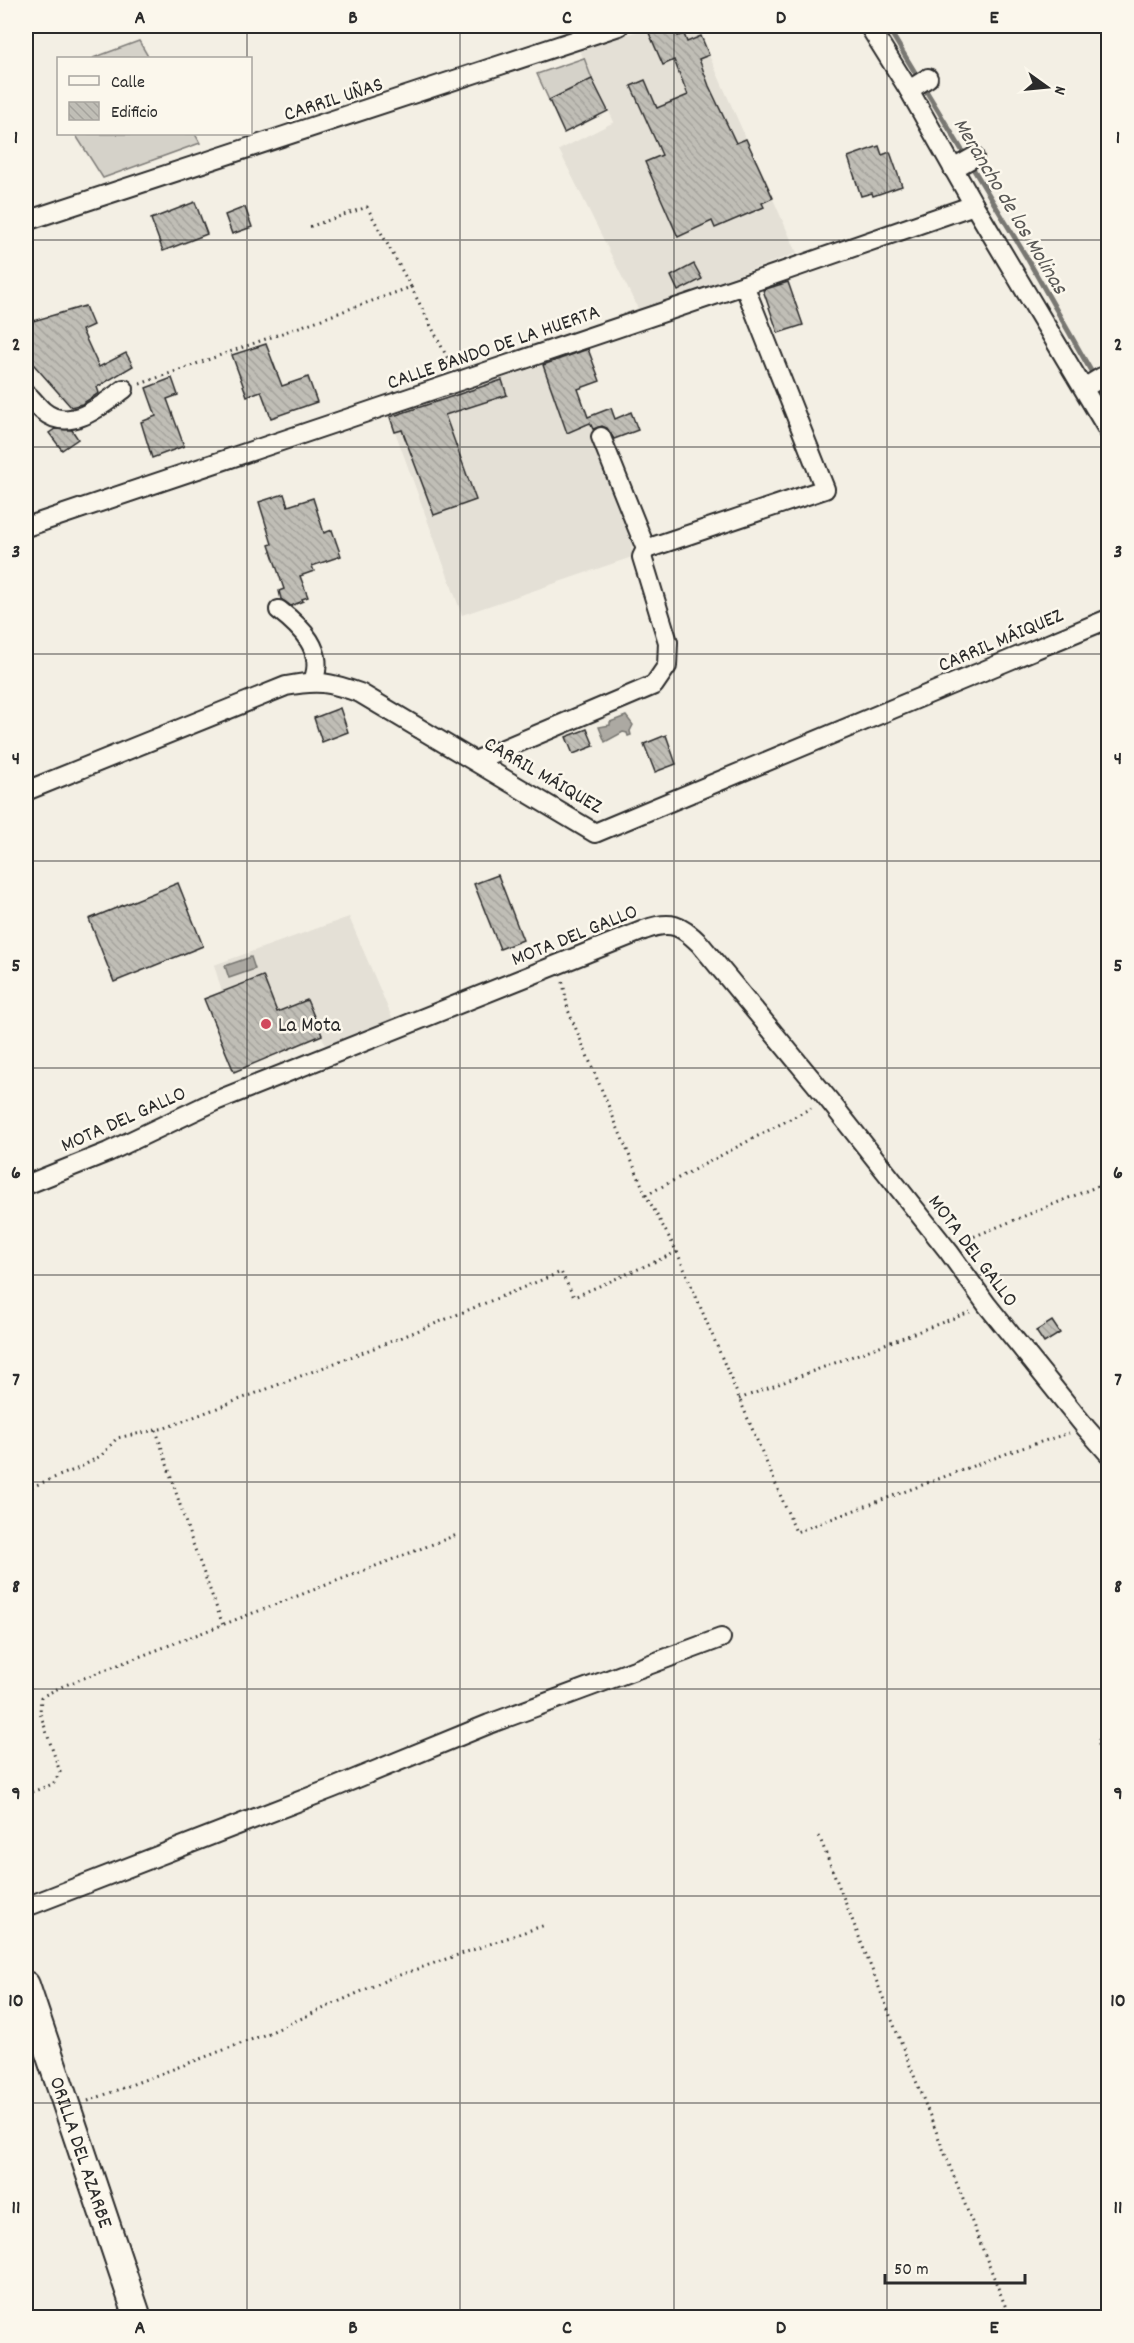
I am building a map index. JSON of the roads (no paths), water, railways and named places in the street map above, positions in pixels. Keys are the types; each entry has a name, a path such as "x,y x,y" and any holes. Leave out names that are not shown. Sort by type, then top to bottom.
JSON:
{"main road":[{"name":"ORILLA DEL AZARBE","path":"26,1985 138,2318"}],"street":[{"name":"CARRIL UÑAS","path":"26,221 619,26"},
{"path":"869,26 917,85 963,164 974,205 1093,383 1108,430"},
{"name":"CALLE BANDO DE LA HUERTA","path":"26,527 974,205"},
{"path":"475,761 654,685 667,666 668,642 642,557 646,549 825,489 744,285"},
{"path":"26,394 43,411 65,419 88,415 124,390"},
{"path":"601,437 646,549"},
{"path":"279,610 293,621 312,644 317,659 317,670 313,681"},
{"name":"CARRIL MÁIQUEZ","path":"26,791 286,686 313,681 336,684 360,693 595,833 1108,619"},
{"name":"MOTA DEL GALLO","path":"26,1185 108,1152 213,1102 660,924 675,926 687,931 828,1099 949,1252 987,1305 1108,1453"},
{"path":"26,1907 333,1788 489,1724 721,1638"}],"waterway":[{"name":"Merancho de los Molinas","path":"887,26 1027,258 1108,401"}],"place":[{"name":"La Mota","path":"266,1024"}]}
